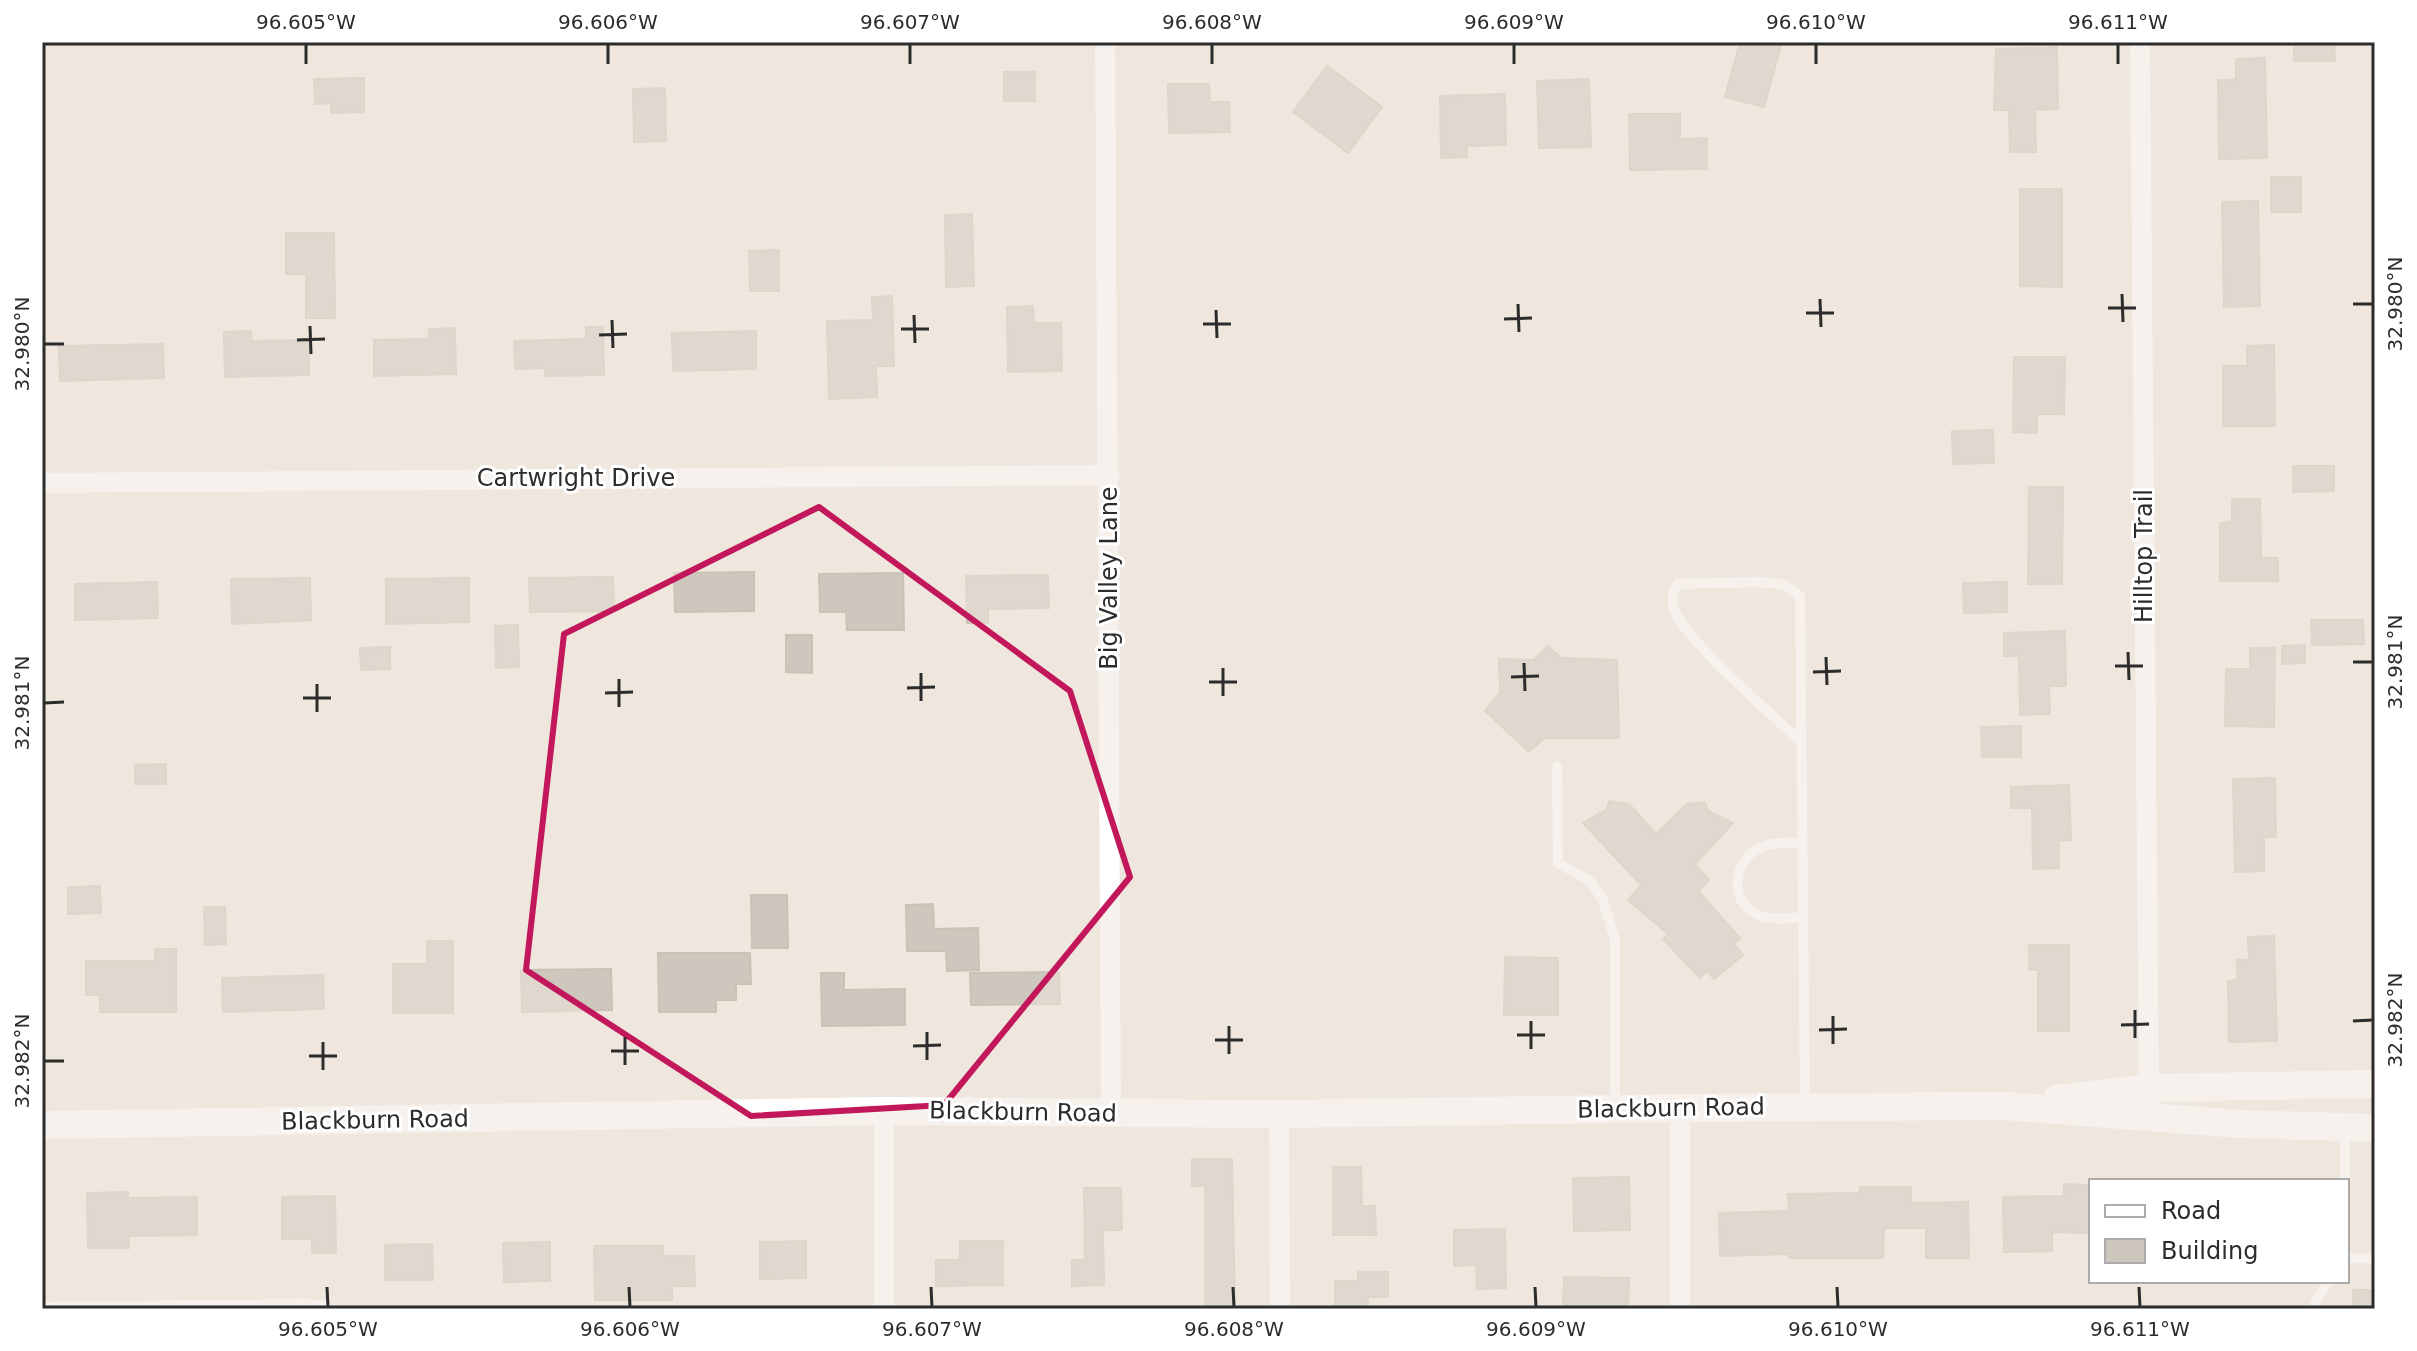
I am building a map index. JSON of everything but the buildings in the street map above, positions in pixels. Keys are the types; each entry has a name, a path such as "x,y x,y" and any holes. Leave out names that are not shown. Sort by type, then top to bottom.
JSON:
{"main road":[{"name":"Blackburn Road","path":"2004,1106 2149,1088 2375,1084"},
{"path":"2345,1127 2347,1085"},
{"name":"Blackburn Road","path":"42,1125 884,1111 1279,1114 2004,1106 2240,1124 2375,1128"}],"street":[{"name":"Big Valley Lane","path":"1105,42 1110,475 1111,1114"},
{"name":"Hilltop Trail","path":"2140,42 2149,1117"},
{"name":"Cartwright Drive","path":"42,483 1110,475"},
{"path":"1680,1108 1680,1309"},
{"path":"884,1111 884,1309"},
{"path":"1279,1114 1280,1309"}],"lane":[{"path":"1801,742 1687,633 1673,609 1672,594 1678,584 1762,582 1785,585 1800,596 1805,1107"},
{"path":"1557,767 1558,863 1590,881 1603,900 1615,940 1615,1109"},
{"path":"1802,842 1768,845 1757,850 1738,869 1737,881 1739,894 1754,913 1767,918 1803,917"},
{"path":"2345,1127 2345,1179"},
{"path":"2349,1258 2375,1258"},
{"path":"2314,1309 2316,1300 2328,1283"},
{"path":"42,1307 301,1304 324,1305 328,1309"}],"highlighted area":[{"path":"819,507 1070,691 1130,877 944,1105 751,1116 526,970 564,634"}]}
